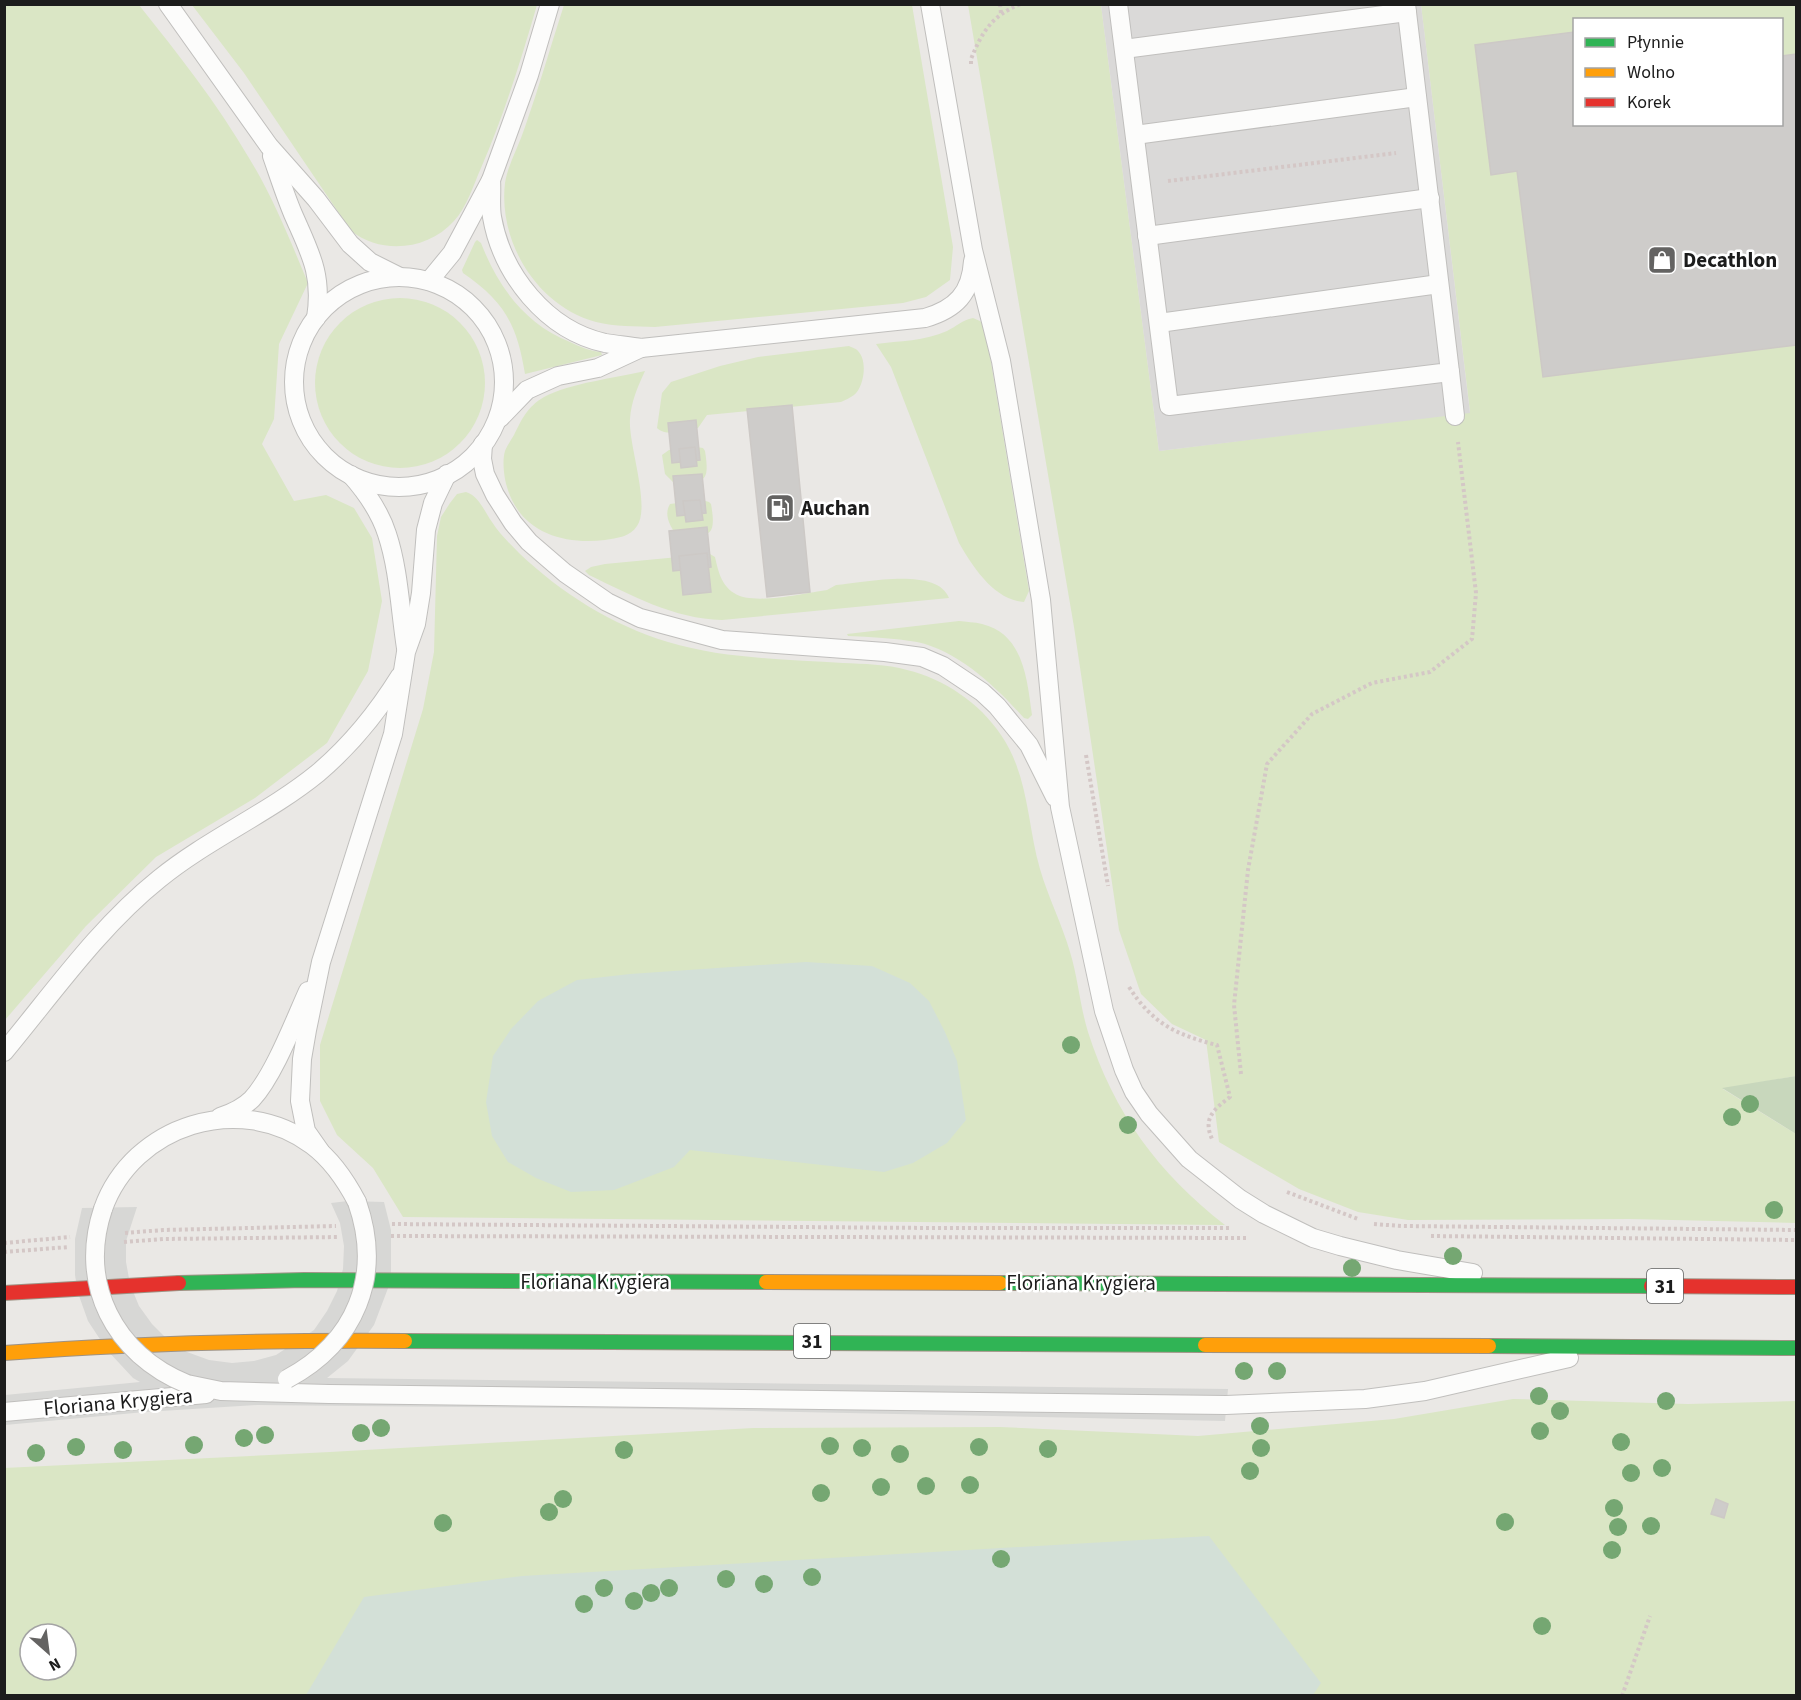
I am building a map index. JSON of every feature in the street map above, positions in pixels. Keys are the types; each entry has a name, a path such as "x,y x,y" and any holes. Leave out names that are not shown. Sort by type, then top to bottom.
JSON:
{"main road":[{"name":"Floriana Krygiera","path":"4,1293 158,1283 304,1280 1797,1287"},
{"name":"Floriana Krygiera","path":"4,1353 102,1346 277,1340 1797,1348"}],"lane":[{"path":"168,4 269,146 316,199 350,244 370,262 400,277"},
{"path":"429,281 452,253 491,180 529,75 550,4"},
{"path":"930,4 973,250 1001,361 1041,600 1060,807 1111,1036 1134,1092 1161,1129 1190,1159 1240,1199 1264,1214 1313,1238 1370,1254 1534,1285"},
{"path":"1118,4 1169,406 1450,372"},
{"path":"1124,49 1406,8 1455,416"},
{"path":"1135,135 1417,97"},
{"path":"269,146 315,266 319,300 316,318"},
{"path":"491,180 492,216 501,250 517,282 541,308 570,329 603,343 641,348 909,320 942,313 959,301 969,284 973,250"},
{"path":"1147,236 1430,198"},
{"path":"400,277 429,281 445,287 468,302 485,321 494,336 502,361 503,396 496,421 483,444 471,458 447,474 423,483 398,486 373,483 350,474 334,464 315,445 306,429 297,404 295,368 306,333 316,318 336,298 353,288 380,278 400,277"},
{"path":"1159,323 1439,284"},
{"path":"496,421 527,390 558,376 598,368 641,348"},
{"path":"483,444 482,459 485,474 513,523 529,542 565,573 607,602 640,618 722,640 885,652 922,657 943,666 982,692 997,706 1029,745 1060,807"},
{"path":"4,1052 117,917 177,864 316,774 342,752 384,701 405,660 395,569 387,533 374,504 350,474"},
{"path":"320,1151 311,1140 303,1122 300,1088 307,1030 321,962 393,734 405,660 416,624 426,530 433,503 447,474"},
{"path":"213,1119 243,1107 258,1090 279,1053 321,962"},
{"name":"Floriana Krygiera","path":"4,1412 238,1391 277,1383 307,1368 325,1353 347,1327 361,1296 368,1262 365,1228 357,1202 343,1176 320,1151 301,1138 270,1124 248,1120 213,1119 180,1128 141,1152 118,1178 103,1209 96,1242 96,1276 106,1308 123,1338 147,1362 176,1380 209,1389 238,1391 328,1394 1226,1405 1365,1399 1425,1391 1620,1346"}],"path":[{"path":"1000,4 1001,14"},
{"path":"971,67 971,59 986,27 1001,14 1021,4"},
{"path":"1242,1074 1234,1005 1248,870 1267,764 1312,714 1372,683 1430,672 1472,639 1476,593 1455,416"},
{"path":"1085,749 1110,896"},
{"path":"1126,978 1129,987 1143,1007 1159,1022 1197,1040 1217,1045 1230,1097 1213,1110 1209,1120 1209,1133 1216,1147"},
{"path":"1284,1191 1344,1215 1374,1224 1797,1230"},
{"path":"390,1224 1234,1228"},
{"path":"118,1233 342,1226"},
{"path":"388,1236 1249,1238"},
{"path":"1424,1236 1797,1240"},
{"path":"4,1243 73,1237"},
{"path":"118,1243 163,1239 341,1237"},
{"path":"4,1252 72,1247"},
{"path":"1622,1695 1650,1616"}],"green space":[{"path":"5,4 139,5 197,79 237,138 273,203 308,283 279,344 274,419 262,444 294,501 326,495 354,508 372,538 382,601 368,671 327,743 255,798 156,857 86,926 5,1020"},
{"path":"192,5 537,5 505,108 463,209 443,231 431,238 404,246 390,246 363,239 351,231 244,73"},
{"path":"564,5 912,5 953,247 950,280 926,297 903,303 655,327 618,326 596,322 575,314 556,302 539,287 515,249 504,205 505,183 509,169 523,134"},
{"path":"968,5 1101,5 1159,451 1470,412 1421,5 1796,5 1796,1076 1723,1089 1796,1134 1796,1223 1630,1219 1408,1220 1358,1212 1299,1189 1219,1142 1206,1040 1172,1024 1141,994 1119,930 1074,627"},
{"path":"477,240 481,243 505,289 527,314 554,334 581,347 601,352 602,355 525,374 518,342 507,316 489,294 463,273 462,270"},
{"path":"400,298 432,305 460,323 478,351 485,383 478,415 460,443 432,461 400,468 368,461 340,443 322,415 315,383 322,351 340,323 368,305"},
{"path":"973,318 985,326 1029,591 1024,602 1003,595 985,581 959,543 891,367 876,344 930,337"},
{"path":"849,346 861,355 864,374 857,391 841,402 707,415 698,428 682,432 671,433 657,428 662,393 671,382 720,366 758,357"},
{"path":"645,371 633,400 630,419 642,504 641,517 637,526 631,533 623,536 589,541 559,537 532,525 513,502 507,487 504,469 505,451 526,414 538,401 555,392 580,384"},
{"path":"703,448 705,451 706,475 699,481 675,484 665,474 662,455 669,450"},
{"path":"466,492 478,500 501,534 535,568 588,606 627,627 668,642 711,652 899,668 934,679 960,694 983,713 1001,735 1017,767 1040,869 1070,952 1088,1032 1111,1089 1125,1115 1159,1162 1201,1205 1225,1225 403,1217 373,1168 337,1135 320,1101 320,1045 423,709 434,652 437,536 441,517 457,494"},
{"path":"702,500 711,504 713,525 711,531 701,535 675,533 667,515 670,504"},
{"path":"710,554 715,557 726,586 743,597 779,598 827,590 836,585 915,579 930,582 942,588 949,598 722,620 704,619 653,605 585,571 605,564"},
{"path":"959,621 979,623 996,629 1015,648 1021,660 1028,687 1032,715 1028,719 1024,718 976,672 948,653 917,642 848,636 847,634"},
{"path":"1796,1076 1796,1134 1722,1088"},
{"path":"1513,1399 1688,1404 1796,1401 1796,1695 5,1695 4,1468 753,1428 1000,1427 1198,1436 1394,1419"}],"shaded area":[{"path":"1101,5 1421,5 1470,413 1159,451"},
{"path":"806,962 872,966 910,983 929,1001 957,1061 966,1120 947,1143 913,1163 884,1172 690,1150 674,1167 614,1190 571,1192 536,1178 508,1162 492,1136 486,1102 493,1056 511,1029 538,1001 577,980 630,974"},
{"path":"1209,1536 1321,1683 1313,1695 306,1695 364,1597 522,1576"}],"pier":[{"path":"384,1202 391,1230 390,1283 374,1325 348,1361 327,1378 1228,1389 1225,1421 662,1409 257,1405 145,1412 5,1425 5,1395 140,1382 133,1378 107,1350 88,1321 78,1293 75,1275 75,1239 82,1208 137,1207 126,1241 126,1262 130,1284 139,1306 168,1340 187,1352 209,1360 232,1363 254,1361 276,1355 314,1330 337,1291 343,1269 344,1246 340,1223 331,1203"}],"building":[{"name":"Decathlon","path":"1573,32 1573,126 1783,126 1783,56 1796,54 1796,345 1543,377 1517,171 1491,175 1475,45"},
{"name":"Auchan","path":"792,405 810,592 767,597 747,409"},
{"path":"696,420 700,460 672,463 668,423"},
{"path":"695,447 697,466 681,468 679,449"},
{"path":"702,474 706,513 677,516 673,476"},
{"path":"700,500 703,520 686,522 683,501"},
{"path":"707,527 711,567 673,571 669,531"},
{"path":"707,553 711,592 683,595 679,556"},
{"path":"1716,1499 1728,1504 1724,1518 1711,1514"}],"traffic: fast":[{"path":"179,1283 304,1280 766,1282"},
{"path":"1000,1283 1651,1286"},
{"path":"405,1341 1205,1345"},
{"path":"1489,1346 1796,1348"}],"traffic: slow":[{"path":"766,1282 1000,1283"},
{"path":"4,1353 204,1343 405,1341"},
{"path":"1205,1345 1489,1346"}],"traffic: jam":[{"path":"4,1293 179,1283"},
{"path":"1651,1286 1796,1287"}],"place":[{"name":"Decathlon","path":"1662,260"},
{"name":"Auchan","path":"780,508"}]}
